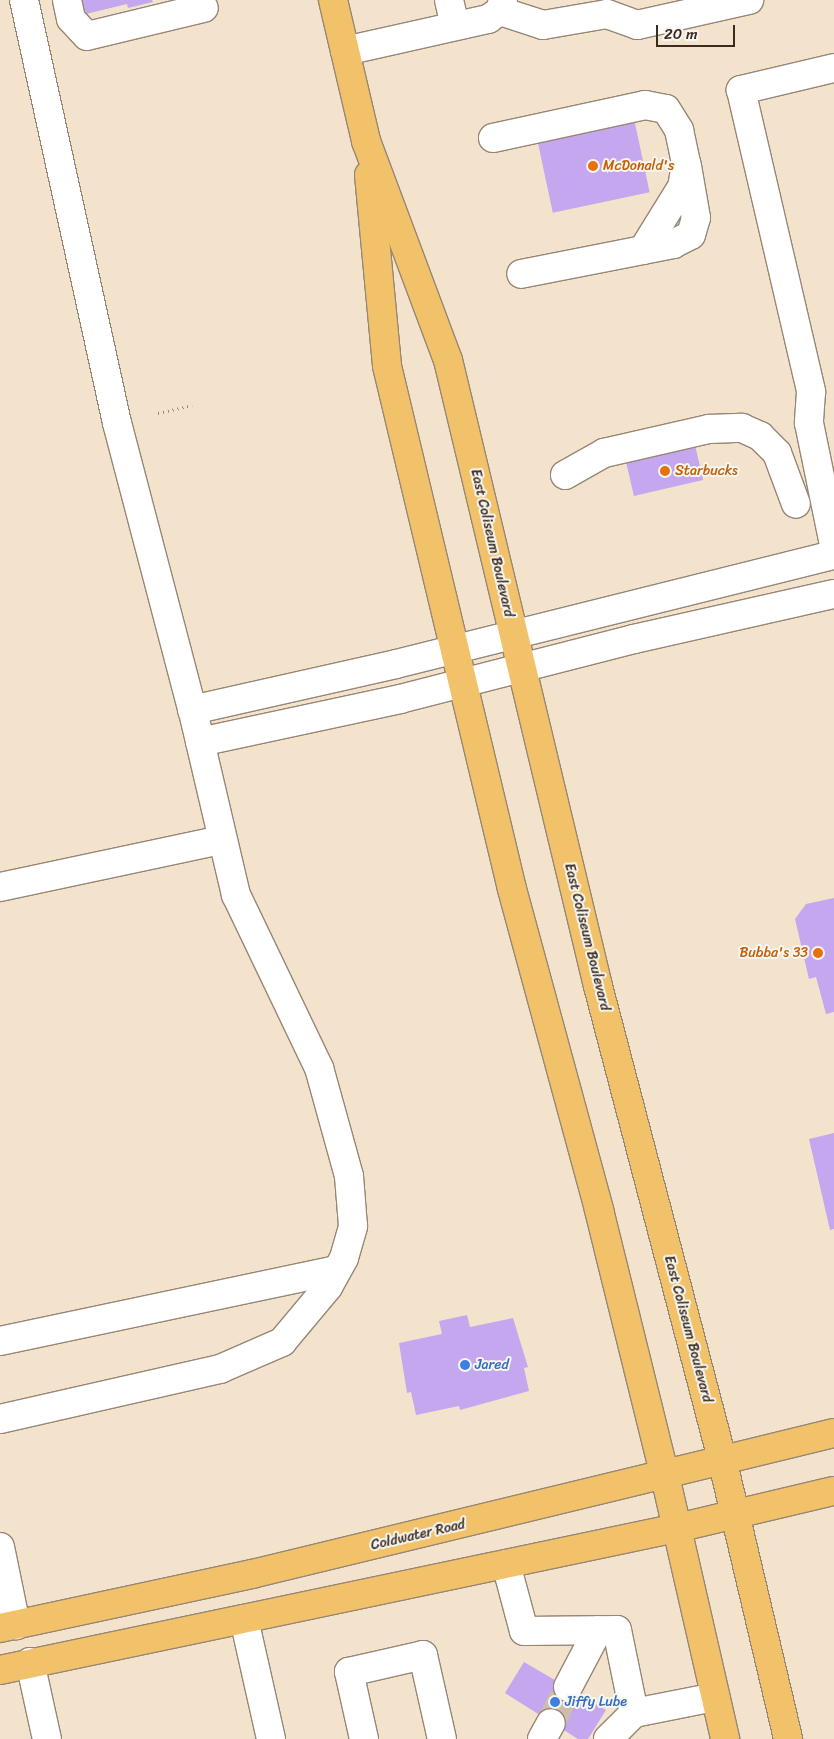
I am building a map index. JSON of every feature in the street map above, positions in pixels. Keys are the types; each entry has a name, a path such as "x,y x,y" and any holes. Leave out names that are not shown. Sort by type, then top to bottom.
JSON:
{"main road":[{"name":"East Coliseum Boulevard","path":"333,0 366,141 448,360 598,986 722,1459 788,1739"},
{"name":"East Coliseum Boulevard","path":"366,141 387,366 512,889 599,1210 665,1476 725,1739"},
{"name":"Coldwater Road","path":"8,1627 252,1574 665,1476 722,1459 834,1433"},
{"path":"0,1670 30,1662 677,1528 834,1491"}],"lane":[{"path":"0,1419 220,1368 254,1357 282,1342 328,1287 338,1270 352,1226 349,1176 319,1068 236,895 192,710 117,423 24,0"},
{"path":"67,0 71,18 86,36 204,8"},
{"path":"345,51 452,13 488,19 502,6 543,25 572,10 612,8 637,24 749,0"},
{"path":"834,68 741,90 811,392 809,423 834,545"},
{"path":"493,138 645,105 666,109 679,130 686,163 682,187 643,250 521,274"},
{"path":"565,476 604,453 709,430 742,428 760,436 777,453 796,504"},
{"path":"192,710 455,649 834,555"},
{"path":"200,742 463,683 834,594"},
{"path":"0,887 222,840"},
{"path":"0,1341 338,1270"},
{"path":"0,1547 8,1627"},
{"path":"506,1564 524,1631 617,1630 634,1713"},
{"path":"244,1619 271,1739"},
{"path":"568,1687 598,1630"},
{"path":"364,1739 349,1672 423,1655 442,1739"},
{"path":"30,1662 47,1739"},
{"path":"608,1739 634,1713 715,1697"}],"path":[{"path":"158,414 192,405"}],"building":[{"path":"80,0 152,0 153,2 128,8 127,4 86,14 85,10 82,11"},
{"name":"McDonald's","path":"633,114 650,192 553,213 536,135"},
{"name":"Starbucks","path":"695,445 703,480 634,496 626,461"},
{"name":"Bubba's 33","path":"834,898 834,1012 826,1014 816,977 809,979 795,919 806,904"},
{"path":"834,1133 834,1229 830,1230 809,1139"},
{"name":"Jared","path":"467,1315 470,1327 513,1318 528,1367 524,1368 529,1391 460,1410 459,1406 416,1415 411,1392 407,1393 399,1343 442,1334 439,1321"},
{"name":"Jiffy Lube","path":"524,1662 606,1710 588,1739 578,1739 505,1693"}],"tunnel":[{"path":"551,1723 568,1687"}],"place":[{"name":"McDonald's","path":"593,166"},
{"name":"Starbucks","path":"665,471"},
{"name":"Bubba's 33","path":"818,953"},
{"name":"Jared","path":"465,1365"},
{"name":"Jiffy Lube","path":"555,1702"}]}
